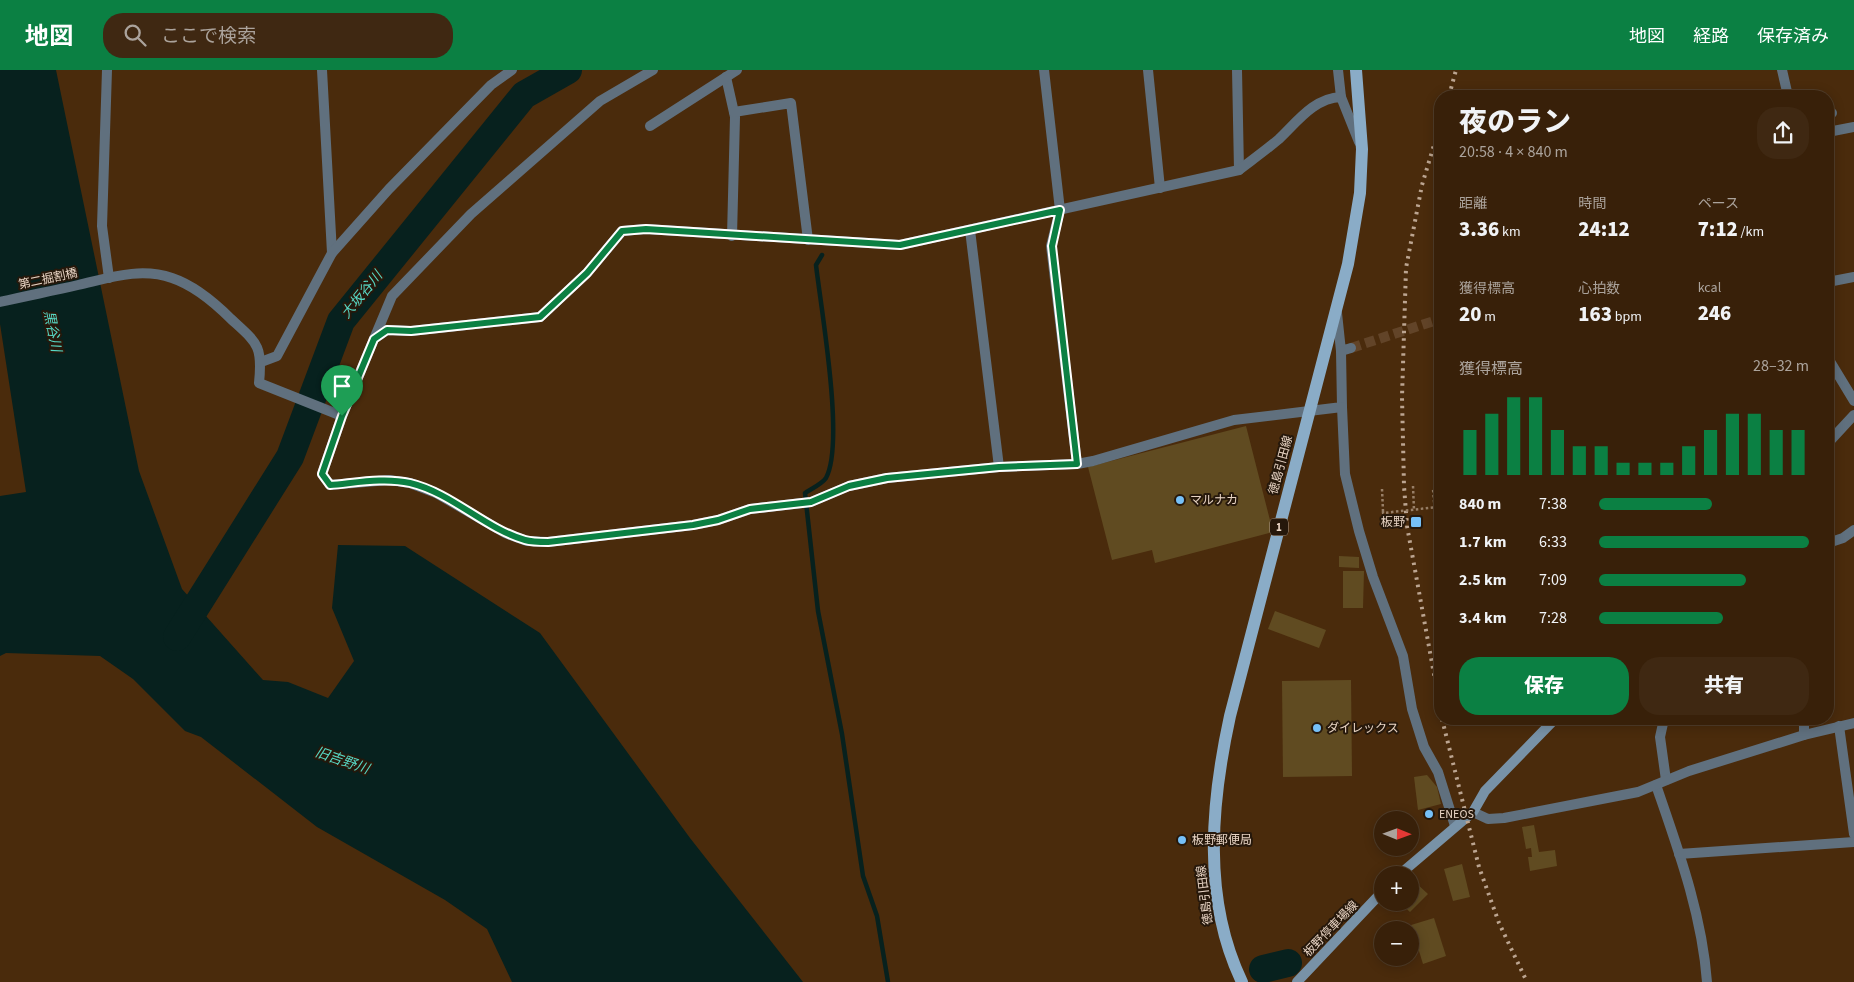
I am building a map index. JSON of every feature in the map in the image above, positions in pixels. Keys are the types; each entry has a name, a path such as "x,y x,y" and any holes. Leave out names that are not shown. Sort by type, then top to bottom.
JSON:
{"main road":[{"name":"徳島引田線","path":"1242,982 1234,965 1222,926 1214,871 1215,808 1220,763 1232,706 1308,412 1337,312 1348,264 1360,193 1362,149 1356,70"},
{"path":"1409,866 1473,812 1485,791 1548,725"},
{"name":"板野停車場線","path":"1297,982 1374,900"}],"street":[{"path":"106,279 102,226 107,70"},
{"path":"322,70 332,253"},
{"path":"261,362 277,356 332,253 390,189 471,106 491,86 512,70"},
{"path":"653,70 600,101 470,214 392,296 342,416 322,474 330,485 389,480 410,483 436,492 505,533 528,541 566,542 693,525 718,520 750,509 806,503 849,486 887,478 999,467 1077,464 1234,420 1342,407"},
{"path":"650,126 737,70"},
{"path":"1044,70 1060,210 1052,246 1077,464"},
{"path":"1148,70 1160,188"},
{"path":"1237,70 1239,170"},
{"path":"1338,70 1341,97 1362,149"},
{"path":"1782,70 1787,90"},
{"path":"726,78 734,112 732,236"},
{"path":"374,339 387,330 411,331 540,317 587,273 622,231 646,229 732,236 900,245 1239,170 1278,140 1310,108 1341,97"},
{"path":"734,112 791,103 808,240"},
{"path":"1834,131 1854,128"},
{"path":"970,230 999,467"},
{"name":"第二掘割橋","path":"0,302 144,272 172,278 193,289 219,308 255,341 261,362 259,383 342,416"},
{"path":"1834,281 1854,277"},
{"path":"1337,312 1346,349 1342,407 1345,474 1372,578 1403,656 1412,709 1424,747 1438,772 1455,826"},
{"path":"1834,368 1854,401"},
{"path":"1834,437 1854,417"},
{"path":"1834,541 1843,538 1854,530"},
{"path":"1473,812 1488,820 1638,792 1689,771 1804,735 1854,723"},
{"path":"1663,725 1660,737 1666,780"},
{"path":"1804,725 1804,735"},
{"path":"1840,726 1845,778 1853,816 1854,834"},
{"path":"1656,784 1680,854 1697,919 1707,982"},
{"path":"1680,854 1854,842"}],"path":[{"path":"1413,486 1414,508"},
{"path":"1382,489 1383,513 1414,508 1434,508"},
{"path":"1434,489 1434,503"}],"water":[{"path":"0,70 56,70 139,471 182,589 263,680 288,682 328,698 354,661 332,608 338,545 405,546 540,633 690,838 803,982 512,982 487,929 445,900 317,827 201,737 185,731 133,679 100,656 6,653 0,656 0,496 26,492 0,324"}],"building":[{"name":"マルナカ","path":"1246,426 1273,532 1155,563 1152,550 1112,560 1088,467"},
{"path":"1339,556 1359,557 1359,568 1339,567"},
{"path":"1343,571 1364,571 1363,608 1343,608"},
{"path":"1275,611 1326,630 1319,648 1268,629"},
{"name":"ダイレックス","path":"1351,680 1352,776 1283,777 1282,681"},
{"path":"1427,775 1437,787 1441,804 1418,810 1414,777"},
{"path":"1534,825 1539,852 1555,850 1557,866 1530,871 1528,857 1532,857 1531,848 1526,849 1522,827"},
{"path":"1462,864 1470,897 1453,901 1444,869"},
{"path":"1419,886 1428,894 1419,903"},
{"path":"1434,918 1446,956 1423,964 1419,951 1419,923"}],"waterway":[{"name":"大坂谷川","path":"177,637 290,457 341,321 524,95 568,70"},
{"path":"822,255 816,265 830,375 833,436 831,461 826,478 805,493 818,611 842,734 863,876 877,916 888,982"},
{"path":"1263,969 1288,963"}],"tunnel":[{"path":"1351,348 1434,321"}],"railway":[{"path":"1451,90 1456,70"},
{"path":"1434,145 1422,185 1406,268 1402,397 1407,526 1434,674"},
{"path":"1444,725 1479,867 1499,923 1527,982"}],"place":[{"name":"マルナカ","path":"1180,500"},
{"name":"板野","path":"1416,522"},
{"name":"ダイレックス","path":"1317,728"},
{"name":"ENEOS","path":"1429,814"},
{"name":"板野郵便局","path":"1182,840"}],"route":[{"path":"1060,210 1052,246 1077,464 999,467 938,475 887,478 849,486 811,502 750,509 718,520 693,525 614,534 566,542 528,541 505,533 436,492 410,483 389,480 330,485 322,474 342,416 374,339 387,330 411,331 540,317 587,273 622,231 646,229 732,236 900,245 1060,210"}],"water label":[{"name":"黒谷川","path":"52,331"},
{"name":"旧吉野川","path":"342,761"}]}
